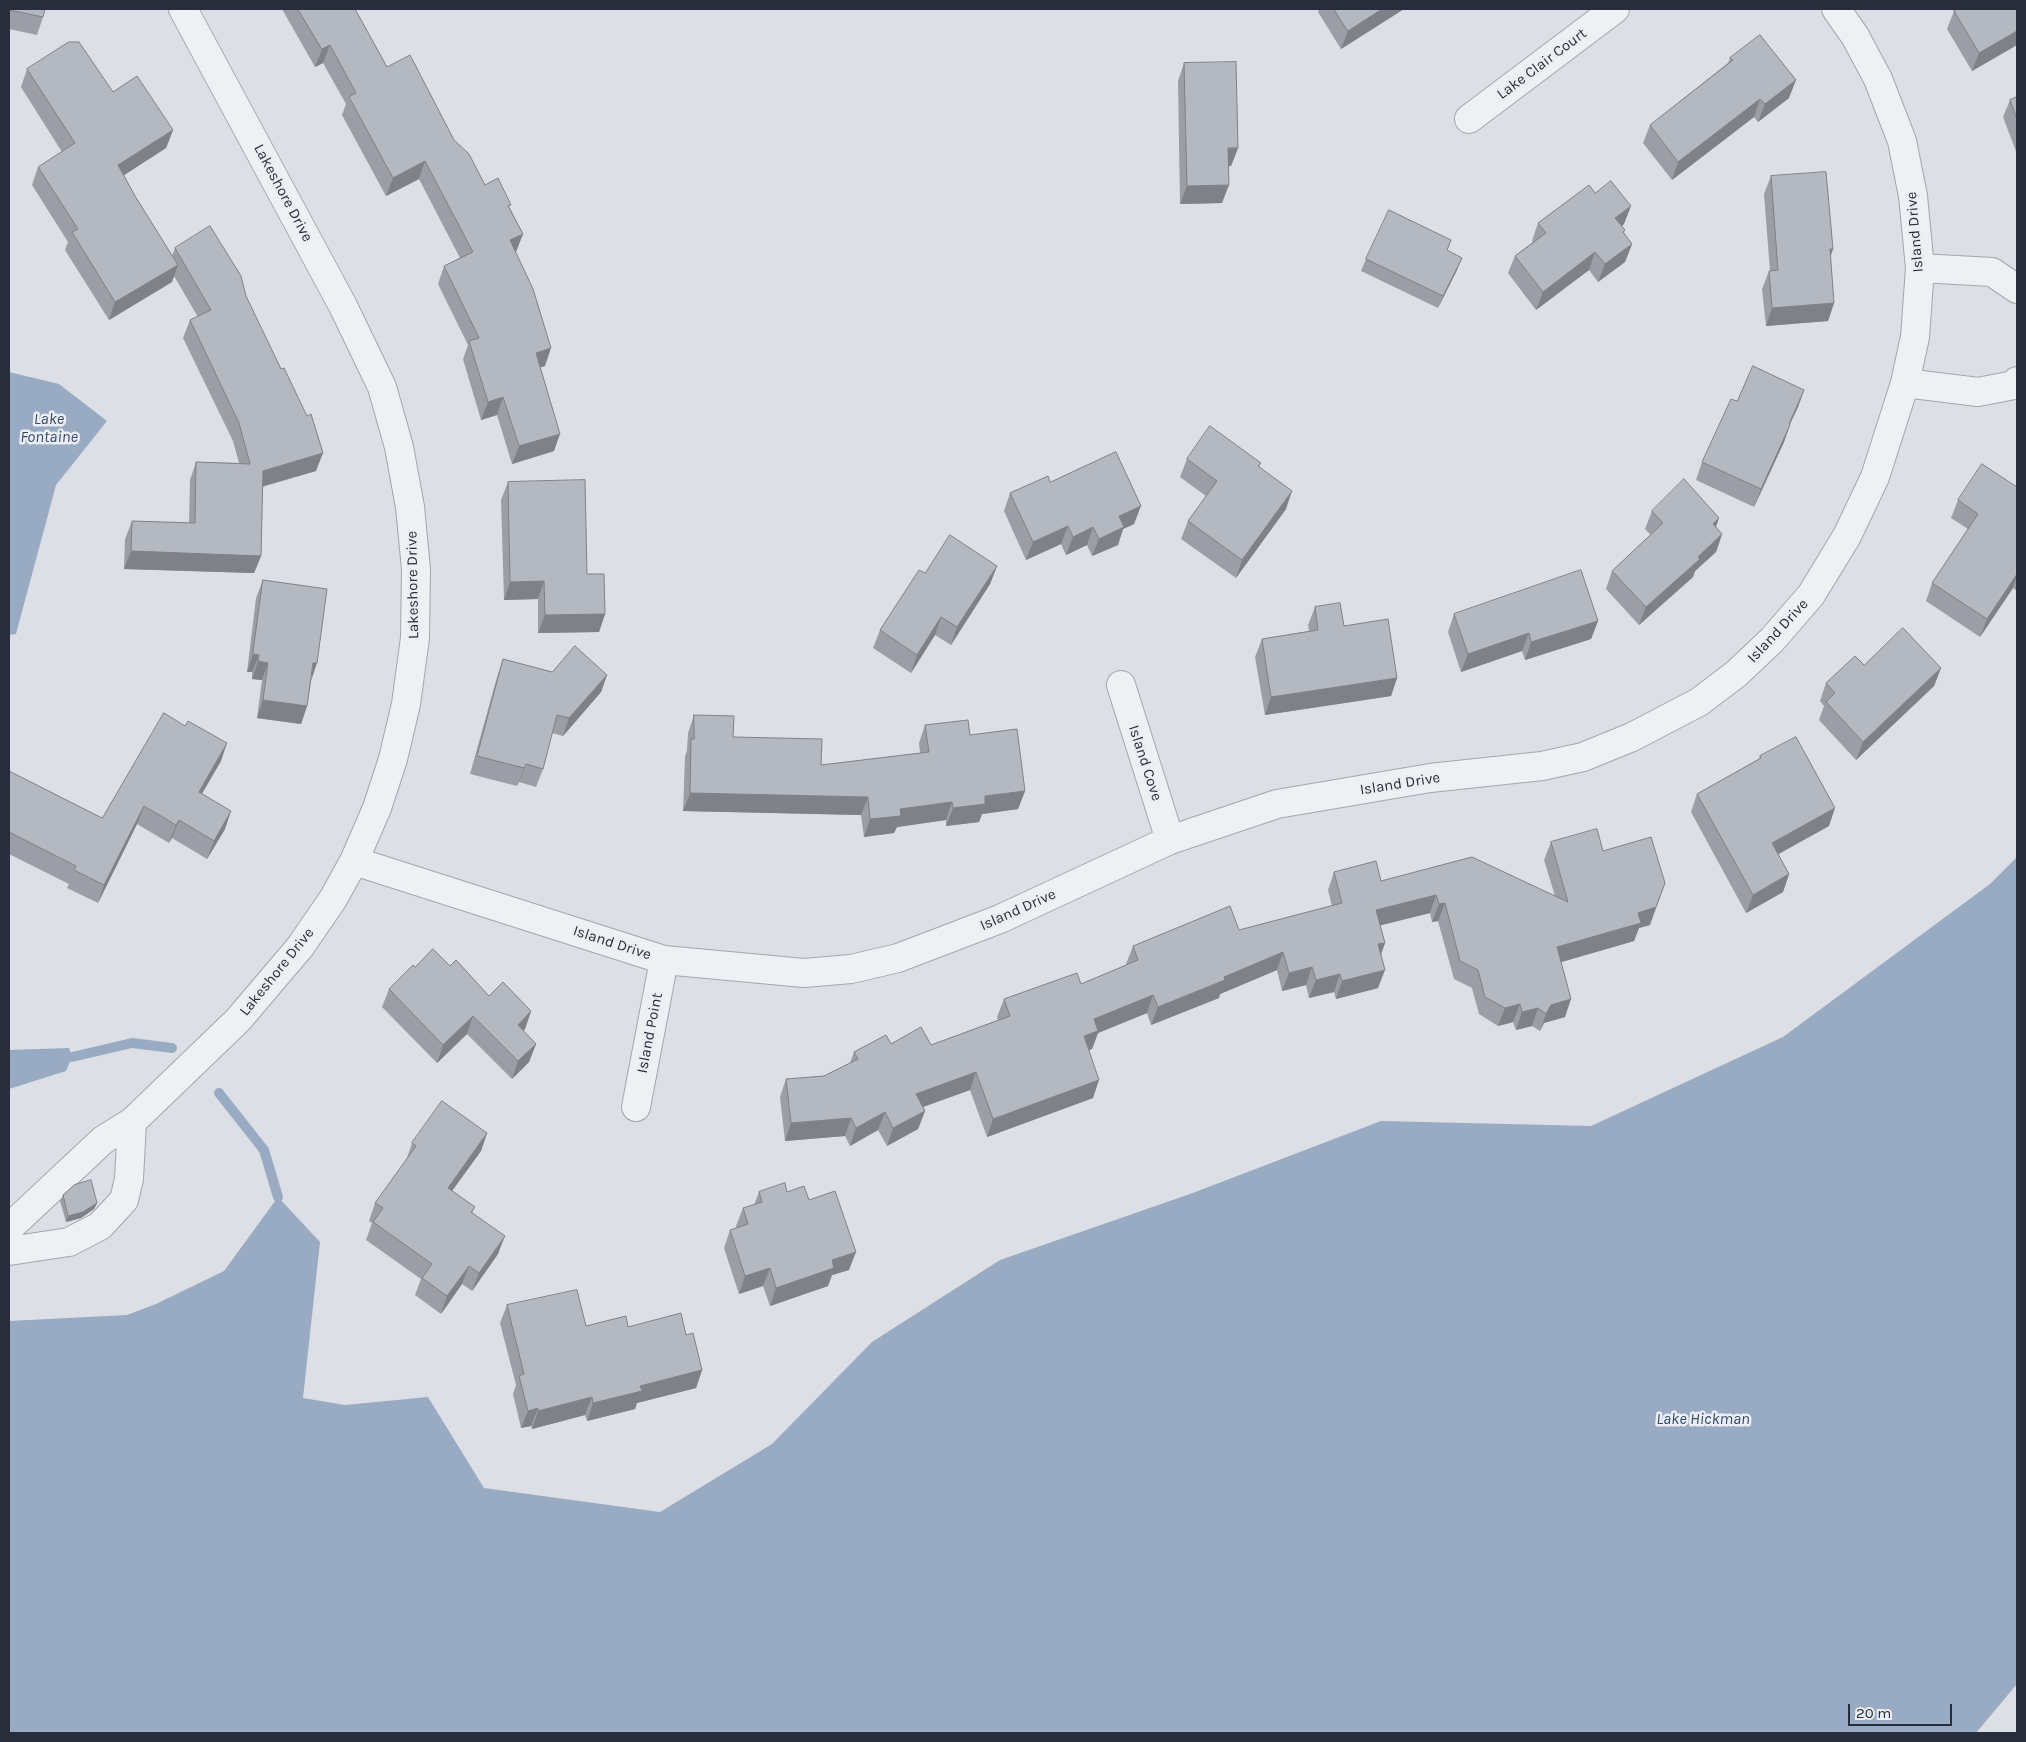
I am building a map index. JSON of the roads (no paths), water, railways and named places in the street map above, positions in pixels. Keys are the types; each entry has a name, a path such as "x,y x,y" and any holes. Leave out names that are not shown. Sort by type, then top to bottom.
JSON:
{"street":[{"name":"Lakeshore Drive","path":"9,1228 103,1140 132,1122 238,1020 300,947 333,899 354,861 376,808 393,759 406,704 415,638 416,569 410,506 399,448 382,387 343,306 183,9"},
{"name":"Lake Clair Court","path":"1469,119 1615,9"},
{"name":"Island Drive","path":"354,861 664,960 804,973 851,969 898,958 1000,919 1170,840 1277,804 1430,778 1542,766 1583,757 1632,737 1698,702 1736,674 1772,640 1811,595 1847,536 1875,477 1905,383 1915,337 1920,268 1913,196 1902,141 1878,79 1855,36 1836,9"},
{"path":"1920,268 1992,272 2017,289"},
{"path":"1905,383 1978,392 2014,385 2017,381"},
{"name":"Island Cove","path":"1121,685 1170,840"},
{"name":"Island Point","path":"636,1106 664,960"},
{"path":"9,1251 69,1242 100,1226 124,1200 129,1179 132,1122"}],"water":[{"name":"Lake Fontaine","path":"9,372 59,384 107,421 56,485 16,634 9,635"},
{"name":"Lake Hickman","path":"2017,857 2017,1684 1976,1733 9,1733 9,1321 127,1315 156,1304 224,1271 278,1197 320,1242 303,1398 345,1405 428,1397 484,1488 660,1512 772,1444 872,1342 1000,1260 1190,1194 1381,1121 1591,1126 1783,1037 1990,884"},
{"path":"69,1048 72,1057 66,1071 9,1089 9,1050"}],"waterway":[{"path":"72,1057 132,1043 172,1048"},
{"path":"219,1093 264,1150 278,1197"}]}
